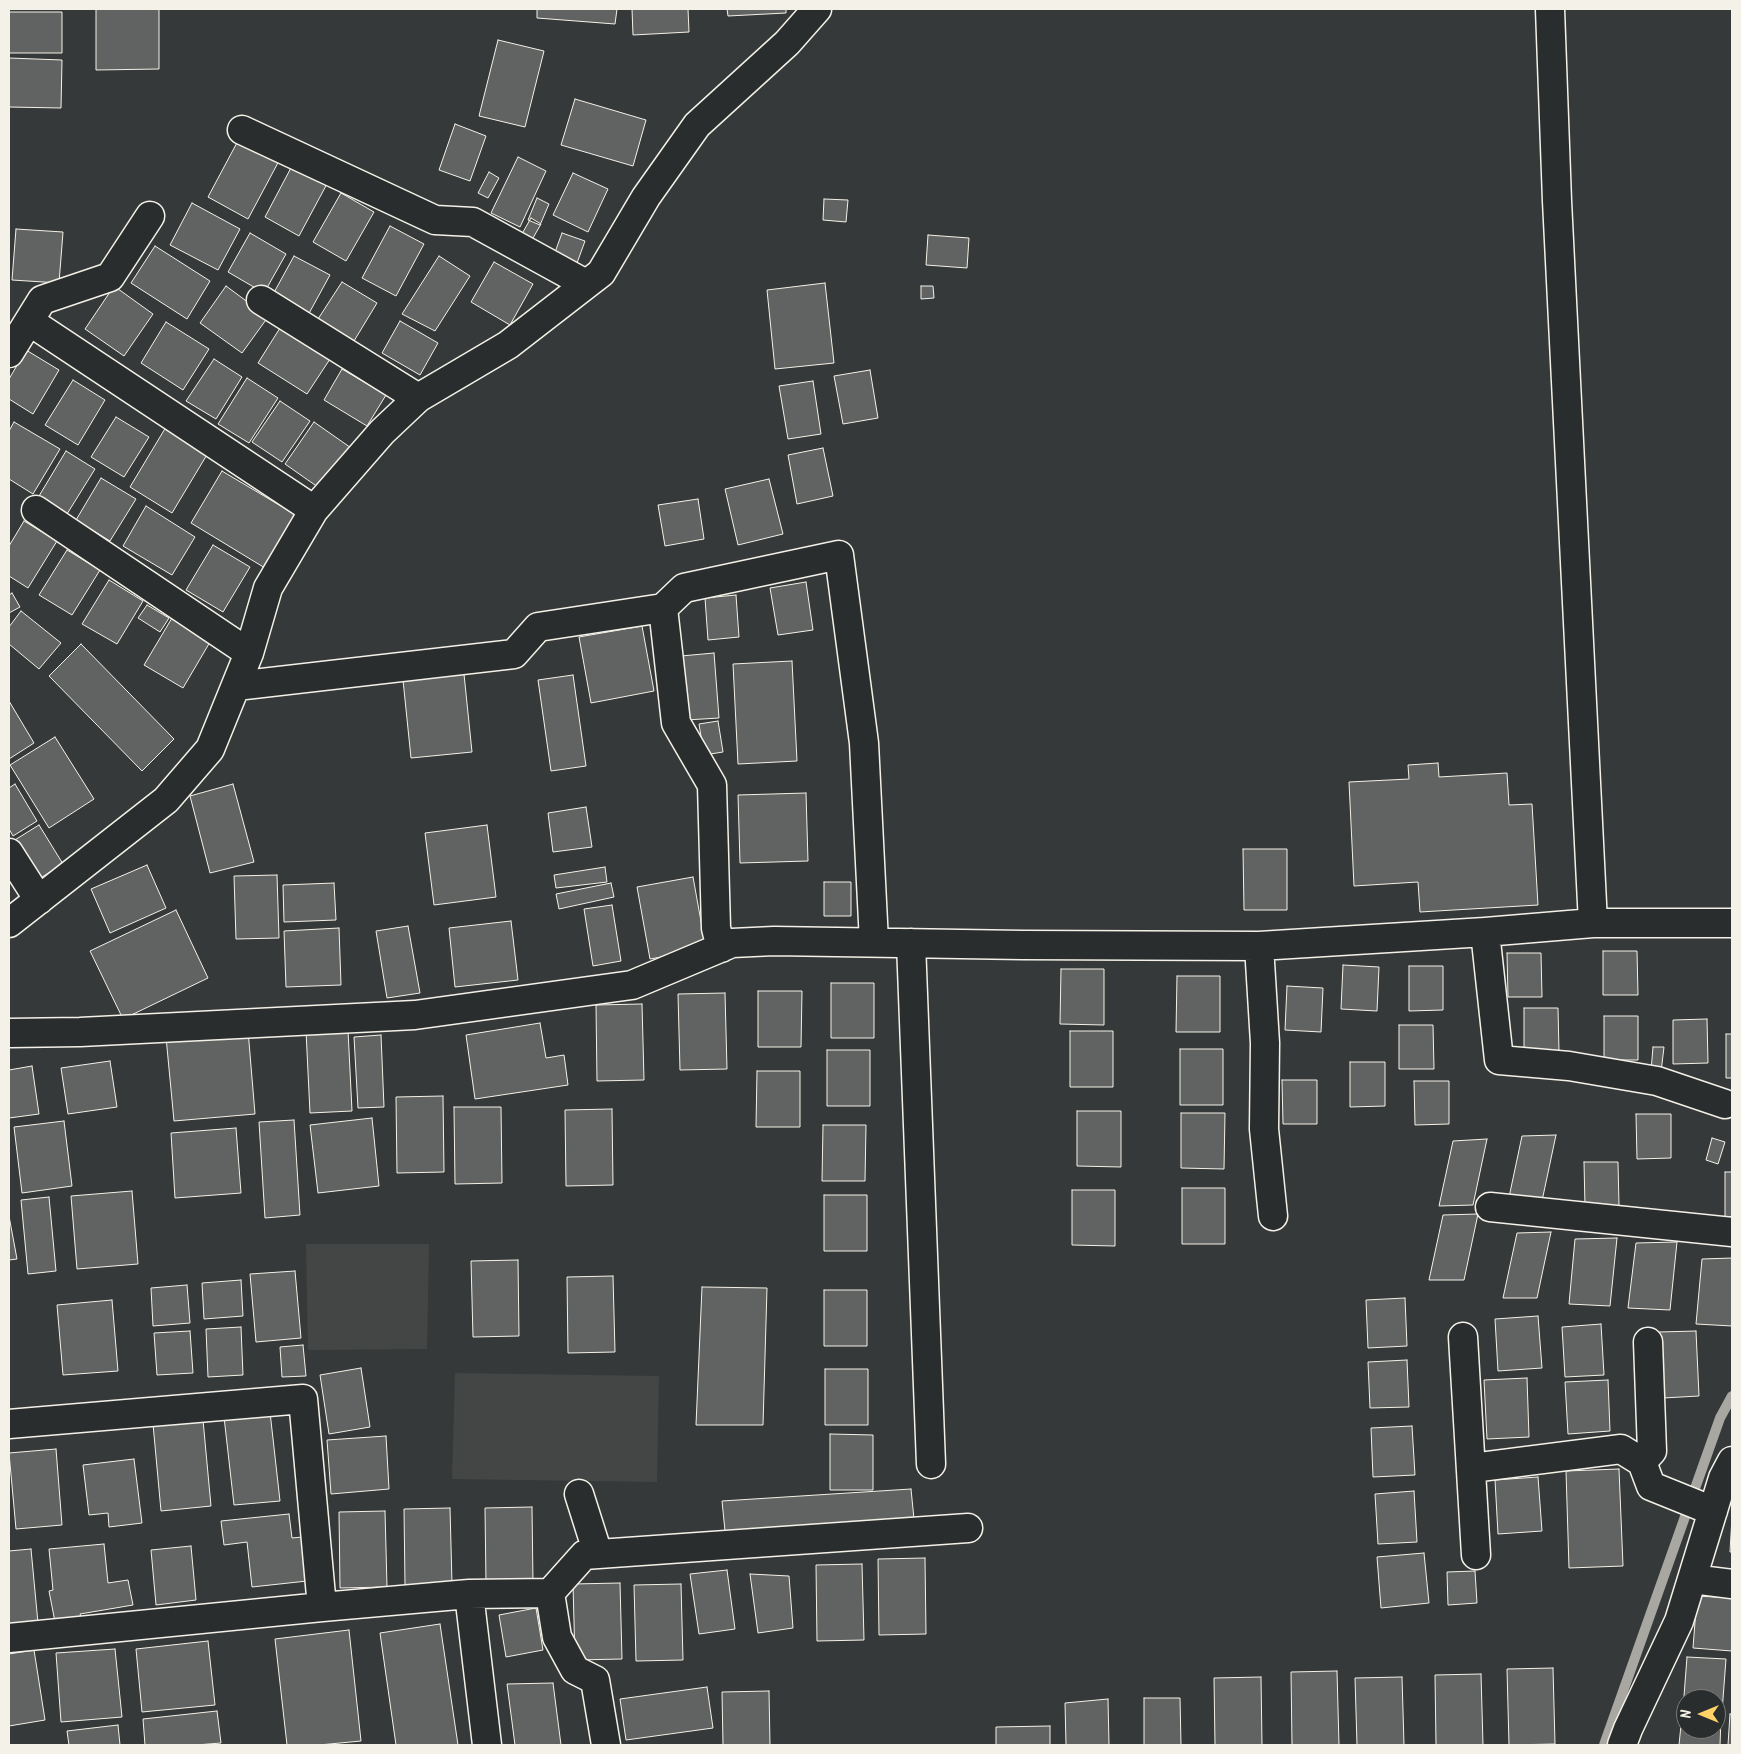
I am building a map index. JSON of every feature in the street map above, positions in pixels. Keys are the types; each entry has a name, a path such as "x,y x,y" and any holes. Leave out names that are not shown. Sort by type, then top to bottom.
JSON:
{"street":[{"path":"9,923 166,800 210,749 249,653 268,588 314,510 382,432 418,398 508,345 601,272 646,197 697,125 787,43 817,9"},
{"path":"1550,9 1557,201 1593,923"},
{"path":"242,130 435,220 473,222 586,284"},
{"path":"9,352 42,300 110,277 150,216"},
{"path":"261,300 418,398"},
{"path":"29,321 314,510"},
{"path":"36,510 249,653"},
{"path":"236,686 514,654 538,627 663,608 684,588 839,555 864,743 874,942"},
{"path":"663,608 676,723 712,785 716,928 721,948"},
{"path":"9,853 39,900"},
{"path":"9,1032 80,1032 415,1015 632,985 732,943 774,941 1259,946 1485,932 1593,923 1732,923"},
{"path":"1485,932 1499,1060 1569,1066 1657,1081 1725,1104"},
{"path":"911,943 932,1464"},
{"path":"1259,946 1265,1043 1264,1129 1273,1216"},
{"path":"1490,1207 1732,1232"},
{"path":"1463,1337 1476,1555"},
{"path":"1642,1462 1652,1452 1648,1342"},
{"path":"9,1424 303,1399 322,1607"},
{"path":"1472,1468 1621,1449 1642,1462 1651,1486 1713,1511"},
{"path":"1622,1745 1679,1621 1713,1511 1732,1461"},
{"path":"578,1494 598,1554"},
{"path":"9,1638 469,1594 550,1593 584,1555 968,1528"},
{"path":"1692,1579 1732,1584"},
{"path":"550,1593 557,1637 575,1670 595,1680 606,1745"},
{"path":"469,1594 487,1745"}],"shaded area":[{"path":"306,1244 429,1244 427,1349 308,1350"},
{"path":"455,1373 659,1376 657,1482 452,1479"}],"building":[{"path":"96,9 159,9 159,69 96,70"},
{"path":"537,9 617,9 615,24 537,18"},
{"path":"632,9 688,9 689,32 633,35"},
{"path":"727,9 786,9 786,13 728,16"},
{"path":"9,12 62,12 62,53 9,53"},
{"path":"498,40 544,51 525,127 479,116"},
{"path":"9,58 62,60 61,108 9,107"},
{"path":"575,99 646,120 633,166 561,145"},
{"path":"455,124 486,136 470,181 439,170"},
{"path":"240,137 280,159 248,219 208,197"},
{"path":"518,157 546,171 520,227 491,213"},
{"path":"293,164 328,182 299,236 265,217"},
{"path":"489,172 499,178 488,198 478,193"},
{"path":"573,173 608,189 588,232 553,215"},
{"path":"341,193 374,212 346,261 313,242"},
{"path":"537,198 549,204 540,225 528,220"},
{"path":"824,199 848,200 846,222 823,220"},
{"path":"192,203 240,229 218,270 170,245"},
{"path":"531,218 541,224 529,245 519,239"},
{"path":"390,226 424,244 396,296 362,278"},
{"path":"16,229 63,232 59,283 12,280"},
{"path":"250,233 286,254 264,293 228,272"},
{"path":"562,233 585,241 577,263 554,255"},
{"path":"928,235 969,238 967,268 926,265"},
{"path":"155,246 210,281 187,319 131,283"},
{"path":"294,256 330,275 307,317 271,298"},
{"path":"439,256 470,276 435,331 402,314"},
{"path":"494,262 533,284 510,325 471,302"},
{"path":"342,282 377,303 354,341 318,319"},
{"path":"825,283 834,363 775,369 767,290"},
{"path":"114,286 153,314 124,356 85,329"},
{"path":"226,286 268,317 242,353 200,323"},
{"path":"921,286 933,286 934,298 921,299"},
{"path":"400,321 438,343 420,375 382,353"},
{"path":"166,322 209,349 183,390 141,363"},
{"path":"280,328 330,359 307,394 258,363"},
{"path":"26,350 59,370 33,414 9,399 9,379"},
{"path":"214,359 242,377 216,419 186,401"},
{"path":"342,369 386,395 367,426 324,400"},
{"path":"870,370 878,418 843,424 834,376"},
{"path":"247,378 278,398 249,443 218,424"},
{"path":"73,380 105,400 78,445 45,425"},
{"path":"813,381 821,434 788,439 779,386"},
{"path":"280,401 310,421 282,462 252,442"},
{"path":"116,417 149,437 124,477 91,457"},
{"path":"14,422 60,449 33,494 9,479 9,431"},
{"path":"314,422 354,450 325,492 285,464"},
{"path":"166,427 208,453 172,513 130,487"},
{"path":"823,448 833,496 797,504 788,455"},
{"path":"66,451 95,469 67,514 39,496"},
{"path":"222,471 296,515 265,568 191,523"},
{"path":"101,478 136,499 110,541 76,520"},
{"path":"769,479 783,534 738,545 725,489"},
{"path":"698,499 704,539 665,546 658,505"},
{"path":"146,506 195,537 172,575 123,546"},
{"path":"24,521 57,541 28,588 9,576 9,546"},
{"path":"213,545 250,567 223,612 186,590"},
{"path":"67,550 100,570 72,615 39,595"},
{"path":"109,580 143,601 117,644 82,624"},
{"path":"806,582 813,630 778,635 770,588"},
{"path":"12,593 20,607 9,613 9,595"},
{"path":"736,595 739,637 708,640 705,598"},
{"path":"147,605 169,618 160,632 138,618"},
{"path":"21,611 61,643 39,669 9,644 9,627"},
{"path":"172,618 210,642 183,688 144,665"},
{"path":"642,626 654,691 591,703 579,637"},
{"path":"81,644 174,739 142,771 49,676"},
{"path":"714,653 719,718 686,720 681,656"},
{"path":"792,661 797,761 738,764 733,664"},
{"path":"464,674 472,752 411,758 403,680"},
{"path":"573,675 586,766 551,771 538,680"},
{"path":"9,701 34,743 9,759"},
{"path":"718,721 723,752 704,755 699,724"},
{"path":"55,737 94,799 49,828 10,765"},
{"path":"1438,763 1439,777 1507,773 1509,805 1532,804 1538,905 1420,912 1418,882 1354,886 1349,782 1409,779 1408,765"},
{"path":"15,784 37,821 13,836 9,829 9,788"},
{"path":"233,784 254,862 210,873 190,796"},
{"path":"806,793 808,861 740,863 738,795"},
{"path":"586,807 592,847 553,852 548,813"},
{"path":"39,825 63,864 34,882 10,843"},
{"path":"487,825 496,897 434,905 425,833"},
{"path":"1243,849 1287,849 1287,910 1244,910"},
{"path":"147,865 166,908 110,933 91,889"},
{"path":"605,867 607,882 556,888 554,875"},
{"path":"277,875 279,938 236,939 234,876"},
{"path":"693,877 706,949 650,959 637,887"},
{"path":"824,882 851,882 851,916 824,916"},
{"path":"334,883 336,920 284,922 283,885"},
{"path":"611,883 614,897 559,909 556,894"},
{"path":"612,905 621,961 593,966 584,909"},
{"path":"176,910 208,978 123,1019 90,951"},
{"path":"511,921 518,980 455,987 449,928"},
{"path":"408,926 420,993 387,998 376,931"},
{"path":"339,928 341,985 286,987 284,931"},
{"path":"1603,951 1637,951 1638,995 1603,995"},
{"path":"1507,953 1541,953 1542,997 1508,997"},
{"path":"1343,965 1379,967 1377,1011 1341,1009"},
{"path":"1409,966 1443,966 1443,1010 1409,1011"},
{"path":"1061,969 1104,969 1104,1025 1060,1024"},
{"path":"1177,976 1220,976 1220,1032 1176,1032"},
{"path":"831,983 874,983 874,1038 831,1038"},
{"path":"1287,986 1323,988 1321,1032 1285,1030"},
{"path":"758,991 802,991 801,1047 758,1047"},
{"path":"725,993 727,1069 680,1070 678,994"},
{"path":"642,1004 644,1080 597,1081 596,1005"},
{"path":"1524,1008 1558,1008 1559,1052 1524,1052"},
{"path":"1604,1016 1638,1016 1638,1060 1604,1060"},
{"path":"1707,1019 1708,1063 1673,1064 1673,1020"},
{"path":"540,1023 546,1058 564,1055 568,1085 475,1099 466,1035"},
{"path":"1399,1025 1433,1025 1434,1069 1399,1069"},
{"path":"248,1030 255,1114 174,1121 166,1037"},
{"path":"348,1030 352,1111 310,1113 306,1031"},
{"path":"1070,1031 1113,1031 1113,1087 1070,1087"},
{"path":"1726,1034 1732,1034 1732,1078 1726,1078"},
{"path":"381,1035 384,1107 358,1108 354,1037"},
{"path":"1653,1047 1664,1047 1661,1072 1651,1071"},
{"path":"1180,1049 1223,1049 1223,1105 1180,1105"},
{"path":"827,1050 870,1050 870,1106 827,1106"},
{"path":"110,1061 117,1107 68,1114 61,1068"},
{"path":"1350,1062 1385,1062 1385,1106 1350,1107"},
{"path":"32,1066 39,1114 9,1118 9,1070"},
{"path":"757,1071 800,1071 800,1127 756,1127"},
{"path":"1282,1080 1317,1080 1317,1124 1283,1124"},
{"path":"1414,1081 1449,1081 1449,1124 1415,1125"},
{"path":"443,1096 444,1172 397,1173 396,1097"},
{"path":"454,1107 501,1107 502,1183 455,1184"},
{"path":"612,1109 613,1185 566,1186 565,1110"},
{"path":"1077,1111 1121,1111 1121,1167 1077,1166"},
{"path":"1181,1113 1225,1113 1224,1169 1181,1168"},
{"path":"1636,1114 1671,1114 1671,1158 1637,1159"},
{"path":"372,1118 379,1186 318,1193 310,1125"},
{"path":"294,1120 300,1215 265,1218 259,1122"},
{"path":"64,1121 72,1186 22,1193 14,1127"},
{"path":"823,1125 866,1125 865,1181 822,1181"},
{"path":"236,1128 241,1193 175,1198 171,1133"},
{"path":"1556,1135 1542,1201 1508,1202 1522,1136"},
{"path":"1712,1138 1725,1142 1718,1164 1706,1160"},
{"path":"1487,1139 1473,1205 1439,1206 1453,1141"},
{"path":"1584,1162 1618,1162 1619,1206 1585,1207"},
{"path":"1725,1172 1732,1172 1732,1217 1725,1217"},
{"path":"1182,1188 1225,1188 1225,1244 1182,1244"},
{"path":"1072,1190 1115,1190 1115,1246 1072,1245"},
{"path":"132,1191 138,1264 77,1269 71,1196"},
{"path":"824,1195 867,1195 867,1251 824,1251"},
{"path":"49,1197 56,1271 28,1274 21,1200"},
{"path":"1478,1214 1464,1280 1429,1280 1443,1215"},
{"path":"9,1216 17,1259 9,1260"},
{"path":"1551,1232 1537,1298 1503,1298 1517,1233"},
{"path":"1617,1238 1610,1306 1569,1304 1575,1239"},
{"path":"1677,1242 1670,1310 1628,1308 1636,1243"},
{"path":"1732,1258 1732,1326 1696,1324 1702,1259"},
{"path":"518,1260 519,1336 473,1337 471,1261"},
{"path":"295,1271 301,1338 256,1342 250,1274"},
{"path":"613,1276 615,1352 568,1353 567,1277"},
{"path":"241,1280 243,1316 204,1319 202,1283"},
{"path":"187,1285 190,1323 153,1326 151,1288"},
{"path":"702,1287 767,1288 763,1425 696,1425"},
{"path":"824,1290 867,1290 867,1346 824,1346"},
{"path":"1405,1298 1407,1346 1368,1348 1366,1300"},
{"path":"112,1300 118,1371 63,1375 57,1305"},
{"path":"1538,1316 1542,1368 1498,1371 1495,1319"},
{"path":"1601,1324 1604,1375 1565,1377 1562,1327"},
{"path":"241,1327 243,1375 208,1377 206,1329"},
{"path":"190,1331 193,1373 157,1375 154,1333"},
{"path":"1696,1331 1699,1396 1663,1398 1659,1332"},
{"path":"303,1345 306,1376 282,1377 280,1347"},
{"path":"1407,1360 1409,1407 1370,1408 1368,1362"},
{"path":"361,1368 370,1427 329,1434 320,1375"},
{"path":"825,1369 868,1369 868,1425 825,1425"},
{"path":"1527,1378 1529,1437 1487,1439 1484,1380"},
{"path":"1608,1380 1610,1431 1568,1434 1565,1382"},
{"path":"270,1412 280,1501 234,1505 224,1417"},
{"path":"203,1420 211,1506 161,1511 153,1424"},
{"path":"1412,1426 1415,1475 1373,1477 1371,1428"},
{"path":"830,1434 873,1435 873,1490 830,1490"},
{"path":"386,1436 389,1489 331,1494 327,1440"},
{"path":"56,1449 62,1525 16,1529 9,1453"},
{"path":"134,1459 142,1523 109,1527 108,1513 89,1515 83,1465"},
{"path":"1619,1469 1623,1566 1569,1568 1566,1471"},
{"path":"1538,1477 1542,1531 1498,1534 1495,1480"},
{"path":"911,1489 914,1519 725,1531 722,1501"},
{"path":"1414,1491 1417,1542 1378,1544 1375,1494"},
{"path":"532,1507 533,1583 486,1584 485,1508"},
{"path":"450,1508 452,1584 405,1585 404,1509"},
{"path":"385,1511 387,1587 340,1588 339,1512"},
{"path":"289,1514 292,1538 302,1537 307,1581 252,1587 247,1542 224,1545 221,1521"},
{"path":"1732,1517 1732,1552 1730,1552"},
{"path":"104,1544 108,1583 128,1580 133,1605 80,1614 81,1617 55,1622 49,1591 53,1590 49,1549"},
{"path":"191,1546 196,1600 156,1605 151,1550"},
{"path":"31,1549 38,1623 9,1626 9,1551"},
{"path":"1424,1553 1429,1603 1381,1608 1377,1557"},
{"path":"925,1558 926,1634 879,1635 878,1559"},
{"path":"862,1564 864,1640 817,1641 816,1565"},
{"path":"727,1570 735,1629 699,1634 690,1574"},
{"path":"1475,1571 1477,1603 1448,1605 1447,1572"},
{"path":"750,1574 789,1576 793,1628 758,1633"},
{"path":"620,1583 622,1659 575,1660 573,1584"},
{"path":"681,1584 683,1660 636,1661 634,1585"},
{"path":"1697,1596 1732,1598 1732,1651 1693,1648"},
{"path":"536,1608 543,1650 506,1657 499,1615"},
{"path":"440,1624 458,1745 396,1745 380,1633"},
{"path":"349,1630 361,1741 319,1745 287,1745 275,1639"},
{"path":"208,1641 215,1705 142,1712 136,1649"},
{"path":"115,1649 122,1717 61,1722 56,1653"},
{"path":"34,1650 45,1720 9,1726 9,1654"},
{"path":"1687,1657 1726,1659 1724,1689 1685,1689"},
{"path":"1553,1668 1555,1744 1509,1745 1507,1669"},
{"path":"1337,1671 1339,1745 1292,1745 1291,1672"},
{"path":"1481,1674 1483,1745 1436,1745 1435,1675"},
{"path":"1261,1677 1262,1745 1215,1745 1214,1678"},
{"path":"1402,1677 1404,1745 1357,1745 1355,1678"},
{"path":"553,1683 561,1745 515,1745 507,1684"},
{"path":"707,1687 713,1728 626,1740 620,1699"},
{"path":"769,1691 770,1745 723,1745 722,1692"},
{"path":"1144,1698 1180,1698 1181,1745 1144,1745"},
{"path":"1108,1699 1109,1745 1066,1745 1065,1703"},
{"path":"217,1711 221,1743 145,1745 143,1719"},
{"path":"1730,1714 1732,1714 1732,1745 1728,1745"},
{"path":"118,1725 120,1745 69,1745 67,1731"},
{"path":"1050,1726 1050,1745 996,1745 996,1727"},
{"path":"1680,1739 1720,1739 1720,1745 1679,1745"}],"waterway":[{"path":"1604,1745 1720,1418 1732,1396"}]}
